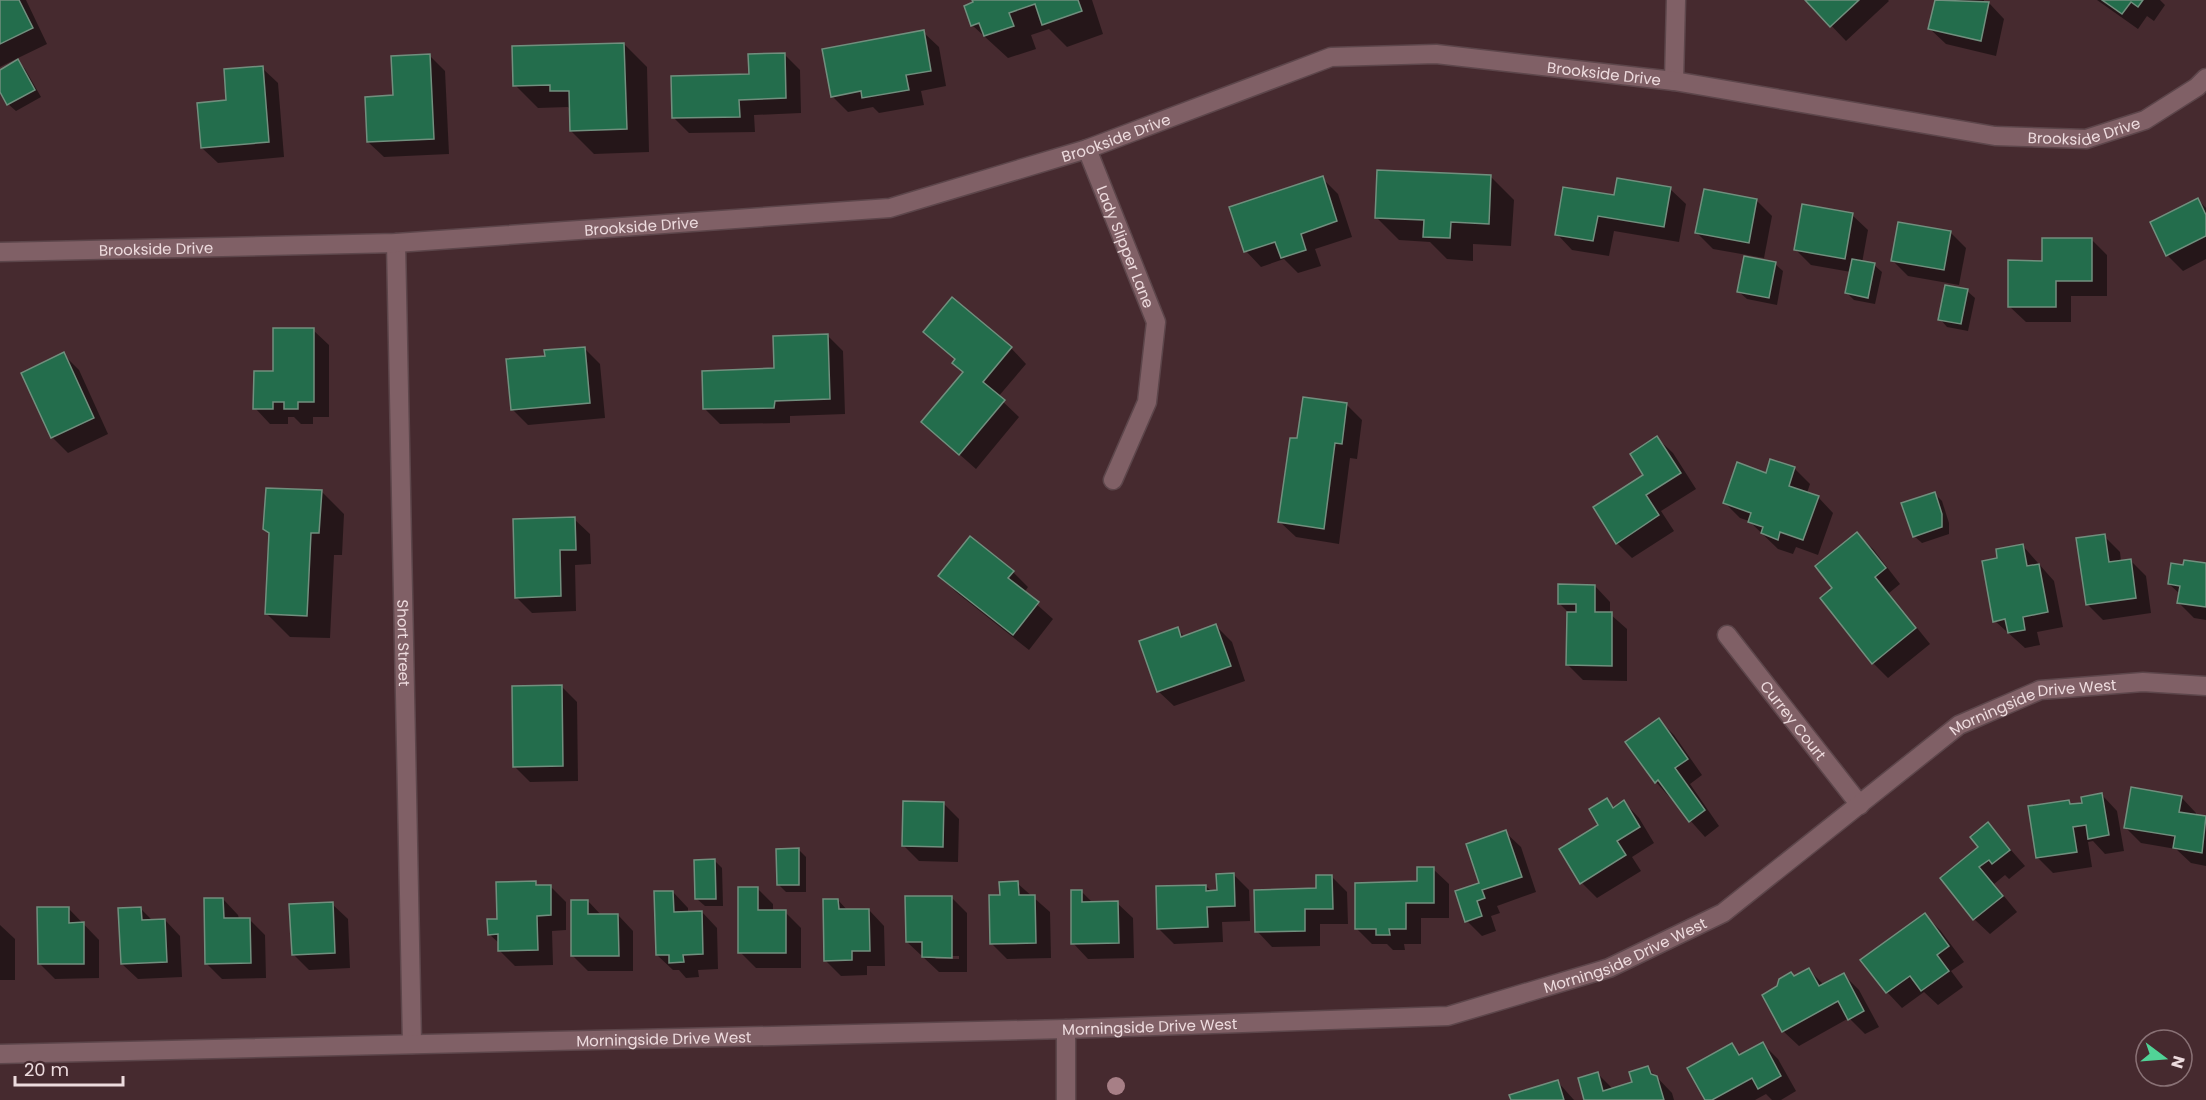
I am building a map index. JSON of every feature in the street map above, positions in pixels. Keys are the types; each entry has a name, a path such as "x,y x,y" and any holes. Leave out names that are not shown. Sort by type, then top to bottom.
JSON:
{"street":[{"path":"1674,81 1676,0"},
{"name":"Brookside Drive","path":"0,252 396,243 890,208 1087,149 1331,57 1436,54 1674,81 1995,136 2086,140 2145,120 2197,87 2206,78"},
{"name":"Lady Slipper Lane","path":"1087,149 1156,322 1148,402 1113,480"},
{"name":"Short Street","path":"396,243 412,1044"},
{"name":"Currey Court","path":"1727,635 1860,805"},
{"name":"Morningside Drive West","path":"0,1054 1066,1029 1448,1016 1609,968 1723,913 1959,725 2040,690 2143,681 2206,686"},
{"path":"1066,1029 1066,1100"}],"building":[{"path":"0,0 19,0 33,28 0,44"},
{"path":"972,0 1078,0 1082,11 1042,25 1035,4 1009,13 1014,26 984,36 979,23 971,26 964,6 973,2"},
{"path":"1805,0 1859,0 1830,27"},
{"path":"1935,0 1989,2 1981,41 1928,29"},
{"path":"2102,0 2143,0 2138,7 2131,2 2122,14"},
{"path":"924,30 931,71 906,75 909,90 862,98 861,91 831,97 822,49"},
{"path":"624,43 627,129 570,131 569,91 550,91 550,85 513,86 512,46"},
{"path":"785,53 786,98 739,100 740,117 672,118 671,76 749,74 748,54"},
{"path":"430,54 434,139 367,142 365,97 393,95 391,56"},
{"path":"18,59 35,90 7,105 0,92 0,70"},
{"path":"263,66 269,142 201,148 197,103 226,100 224,69"},
{"path":"1377,170 1491,175 1489,224 1451,222 1450,238 1423,237 1424,220 1375,218"},
{"path":"1323,176 1337,221 1301,234 1306,250 1281,258 1275,242 1244,252 1229,207"},
{"path":"1617,178 1671,187 1664,227 1598,216 1593,241 1555,235 1563,187 1614,195"},
{"path":"1704,189 1757,199 1749,243 1695,233"},
{"path":"2198,198 2206,215 2206,236 2166,256 2150,222"},
{"path":"1802,204 1853,213 1845,259 1794,250"},
{"path":"1898,222 1951,231 1944,270 1891,261"},
{"path":"2042,238 2092,238 2092,281 2056,281 2056,307 2008,307 2008,260 2042,261"},
{"path":"1744,256 1776,262 1769,298 1737,292"},
{"path":"1852,259 1875,263 1868,298 1845,293"},
{"path":"1945,285 1968,289 1961,324 1938,320"},
{"path":"952,297 1012,347 983,382 1005,400 959,455 921,422 963,372 952,363 955,359 923,332"},
{"path":"273,328 314,328 314,402 298,402 298,409 284,409 284,402 273,402 273,409 253,409 254,371 273,371"},
{"path":"828,334 830,399 775,401 774,408 703,409 702,371 774,368 773,336"},
{"path":"585,347 590,403 511,410 506,359 545,356 544,350"},
{"path":"64,352 94,418 51,438 21,373"},
{"path":"1303,397 1347,403 1342,444 1335,443 1324,529 1278,522 1290,438 1297,438"},
{"path":"1657,436 1681,473 1646,495 1659,515 1616,544 1593,507 1643,475 1630,454"},
{"path":"1770,459 1795,467 1789,486 1819,496 1803,540 1780,532 1778,540 1761,533 1763,527 1748,522 1751,513 1723,503 1737,462 1766,473"},
{"path":"266,488 322,490 319,533 311,533 307,616 265,614 269,533 263,529"},
{"path":"1935,492 1942,514 1942,527 1913,537 1901,503"},
{"path":"575,517 576,550 560,550 561,596 515,598 513,519"},
{"path":"1857,532 1886,568 1875,577 1916,628 1872,664 1820,598 1832,588 1815,566"},
{"path":"2105,534 2109,562 2131,559 2136,598 2086,605 2076,538"},
{"path":"970,536 1014,571 1008,578 1039,602 1013,635 938,576"},
{"path":"2023,544 2027,566 2039,564 2048,612 2023,617 2025,630 2008,633 2005,619 1993,622 1982,561 1997,558 1996,549"},
{"path":"2184,560 2206,563 2206,607 2177,603 2180,586 2168,584 2171,563 2183,565"},
{"path":"1558,584 1595,585 1595,612 1612,612 1612,666 1566,665 1567,612 1576,612 1576,604 1558,604"},
{"path":"1216,624 1231,666 1157,692 1139,641 1178,627 1181,637"},
{"path":"562,685 563,766 513,767 512,686"},
{"path":"1659,718 1688,759 1675,768 1705,810 1689,822 1658,780 1655,783 1625,742"},
{"path":"2131,787 2182,796 2179,812 2206,816 2202,853 2173,848 2175,836 2124,828"},
{"path":"2102,793 2109,835 2088,839 2086,825 2073,827 2077,852 2036,858 2028,806 2069,800 2070,804 2082,803 2081,797"},
{"path":"1607,798 1613,808 1624,800 1640,827 1617,841 1626,855 1580,884 1559,849 1598,825 1589,809"},
{"path":"903,801 944,802 943,847 902,846"},
{"path":"1988,822 2010,850 1992,864 1989,860 1979,867 2003,896 1973,920 1940,878 1978,847 1970,837"},
{"path":"1506,830 1522,877 1482,890 1485,898 1477,901 1482,916 1465,922 1455,891 1479,883 1466,844"},
{"path":"799,848 799,885 777,885 776,849"},
{"path":"715,859 716,899 695,899 694,860"},
{"path":"1417,867 1434,867 1434,903 1406,903 1406,929 1389,929 1390,935 1376,935 1376,929 1355,929 1355,883 1417,881"},
{"path":"1234,873 1235,906 1207,907 1208,927 1157,929 1156,886 1206,885 1206,891 1217,890 1216,874"},
{"path":"1316,875 1332,875 1333,909 1305,909 1305,931 1255,932 1254,890 1316,888"},
{"path":"536,881 536,885 551,885 551,915 537,916 538,950 498,951 498,934 488,935 487,919 497,919 496,882"},
{"path":"1018,881 1019,895 1035,895 1036,943 990,944 989,895 1000,895 999,882"},
{"path":"738,887 758,887 758,910 786,910 786,953 738,953"},
{"path":"1071,890 1082,890 1082,902 1118,901 1119,943 1071,944"},
{"path":"654,891 673,891 674,912 702,911 703,954 683,955 684,962 669,963 669,955 656,955"},
{"path":"905,896 952,896 952,958 922,957 922,942 906,942"},
{"path":"204,898 223,898 224,918 250,918 251,963 205,964"},
{"path":"823,899 838,899 839,909 869,909 870,951 852,951 852,960 824,961"},
{"path":"571,900 588,900 588,914 618,914 619,956 571,956"},
{"path":"333,902 335,953 292,955 289,904"},
{"path":"37,907 69,907 69,923 84,922 84,964 38,964"},
{"path":"141,907 142,920 165,919 167,962 121,964 118,908"},
{"path":"1925,913 1949,946 1937,955 1949,971 1921,991 1910,976 1886,993 1860,960"},
{"path":"1809,968 1819,986 1844,973 1864,1011 1848,1020 1838,1001 1782,1032 1762,995 1777,986 1779,979 1791,972 1794,976"},
{"path":"1763,1042 1781,1076 1758,1089 1752,1078 1712,1100 1705,1100 1687,1068 1732,1043 1739,1055"},
{"path":"1648,1066 1651,1074 1657,1076 1664,1100 1584,1100 1578,1078 1598,1072 1603,1091 1632,1082 1629,1072"},
{"path":"1558,1080 1564,1100 1511,1100 1509,1095"}]}
